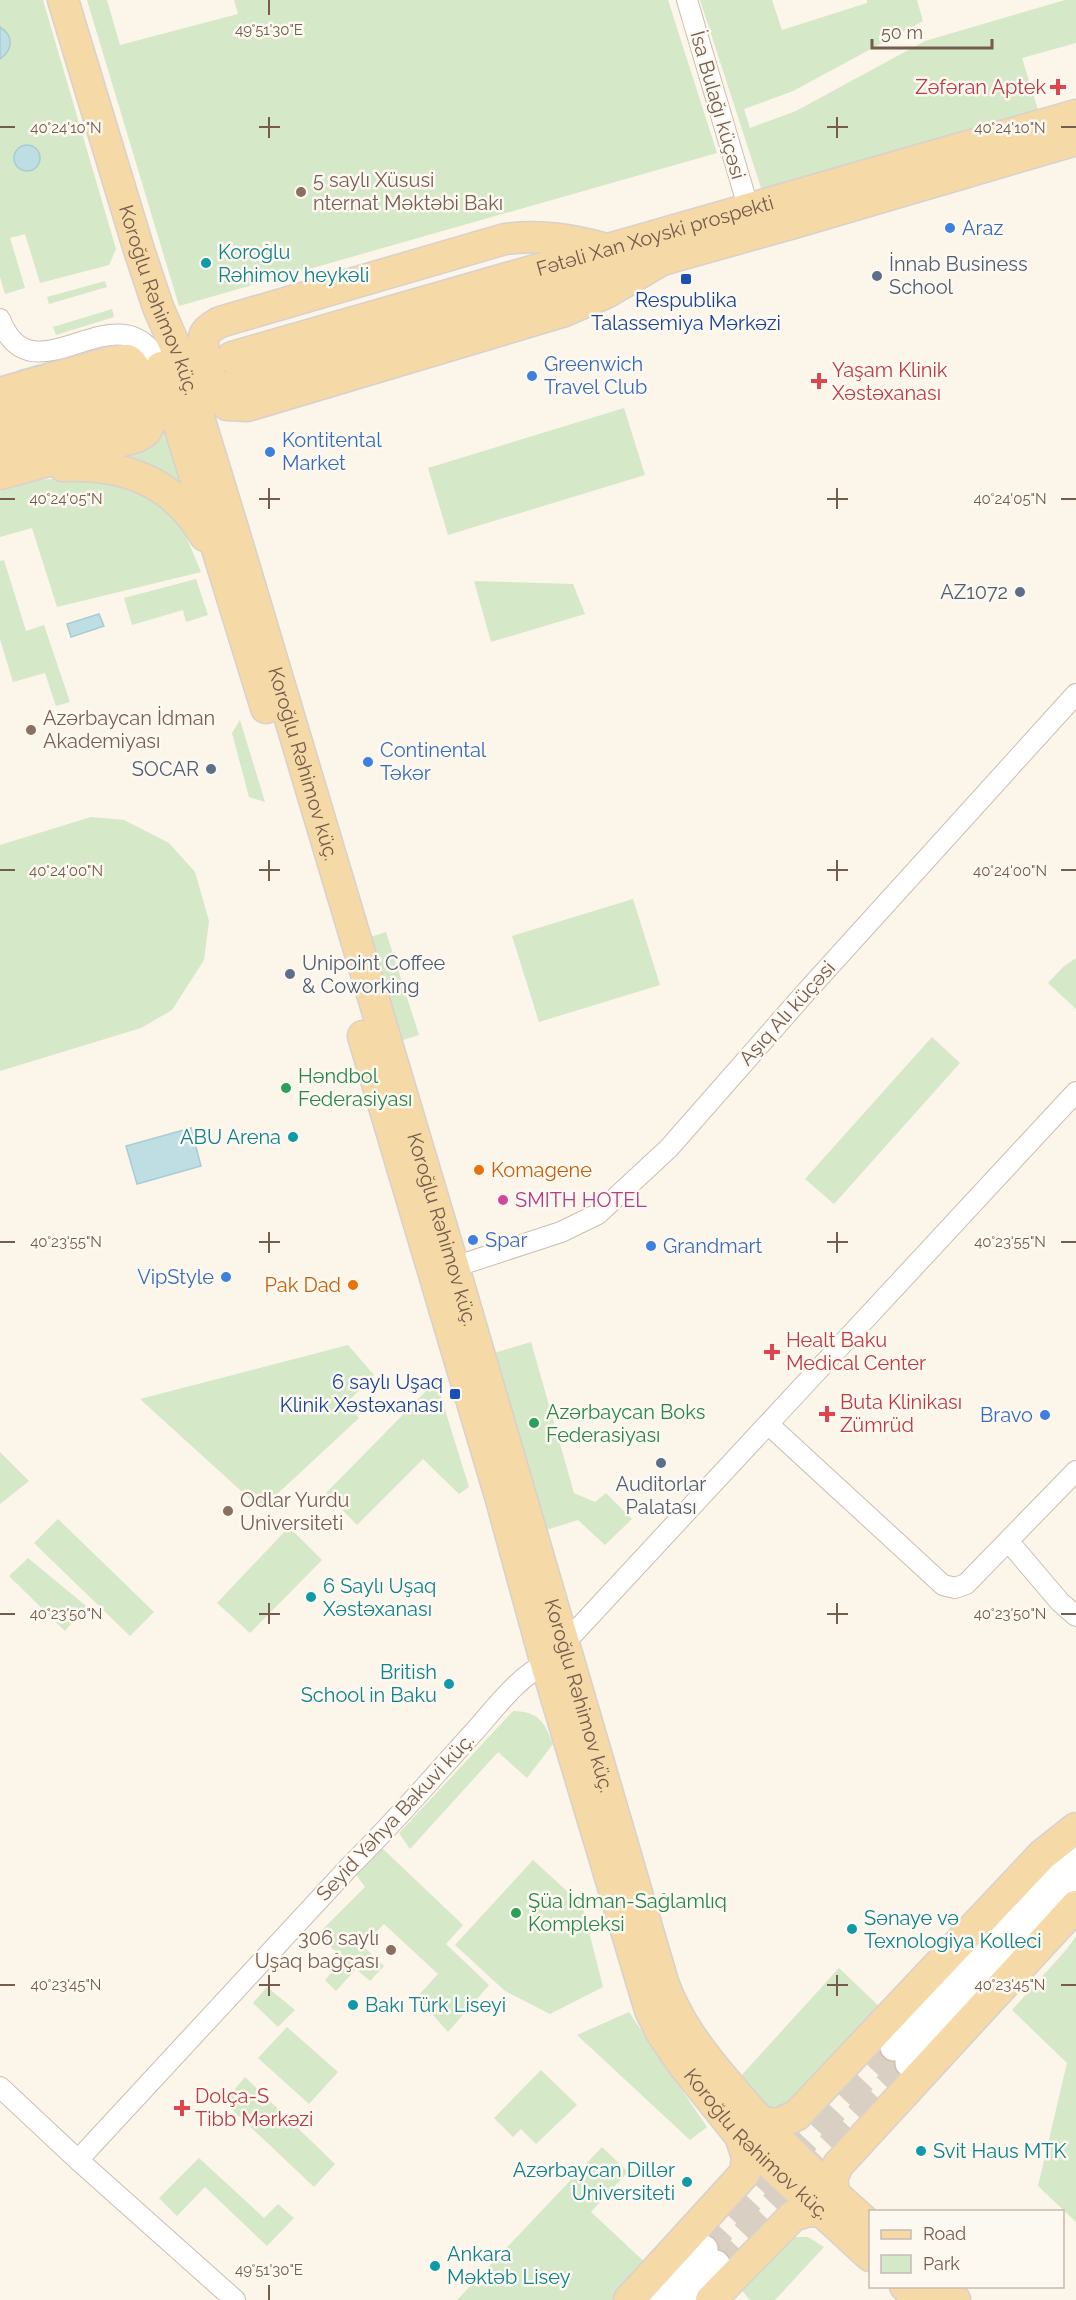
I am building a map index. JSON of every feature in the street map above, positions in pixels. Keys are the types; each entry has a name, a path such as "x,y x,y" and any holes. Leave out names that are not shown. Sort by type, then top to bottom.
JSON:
{"main road":[{"name":"Koroğlu Rəhimov küç.","path":"63,0 150,284 180,356 454,1267 572,1633 670,2002 682,2025 750,2129"},
{"name":"Fətəli Xan Xoyski prospekti","path":"240,381 607,249 1076,116"},
{"name":"Fətəli Xan Xoyski prospekti","path":"240,381 562,312 606,293 666,258 1076,140"},
{"path":"150,284 165,311 173,319 183,324 193,325 220,322 505,239 538,236 561,238 607,249"},
{"path":"220,322 209,329 203,341 204,354 216,392 227,405 240,381"},
{"path":"0,393 110,362 128,360 134,364 138,373 150,415 150,423 146,431 137,437 3,464"},
{"name":"Koroğlu Rəhimov küç.","path":"161,367 309,850 500,1497 546,1664 650,2010 662,2034 684,2066 829,2204 869,2255"},
{"path":"225,501 220,461 221,443 240,381"},
{"path":"0,422 128,398 3,464"},
{"path":"3,464 84,465 110,468 146,479 173,495 187,508 223,570"},
{"path":"629,2300 746,2173 750,2129 778,2124 797,2115 1042,1855 1076,1828"},
{"path":"1076,1845 902,2055 1076,1875"},
{"path":"711,2300 792,2216 829,2204 832,2179 838,2165 1076,1906"},
{"name":"Koroğlu Rəhimov küç.","path":"829,2204 869,2225"},
{"path":"654,2300 710,2256 682,2300"},
{"path":"907,2288 921,2300"},
{"path":"941,2288 955,2300"}],"street":[{"name":"İsa Bulağı küçəsi","path":"687,0 748,210"},
{"path":"0,320 0,345"},
{"path":"0,320 11,340 29,351 52,350 104,336 128,334 140,338 148,345 156,354 161,367"},
{"name":"Aşıq Alı küçəsi","path":"454,1267 561,1232 598,1214 605,1208 669,1148 806,992 1076,694"},
{"path":"572,1633 1076,1092"},
{"path":"768,1424 943,1584 955,1588 966,1584 1076,1471"},
{"path":"1009,1542 1060,1602 1076,1616"},
{"name":"Seyid Yəhya Bakuvi küç.","path":"78,2160 351,1864 379,1838 508,1695 533,1671 546,1664"},
{"path":"0,2086 78,2160 235,2300"}],"green space":[{"path":"0,0 43,0 116,249 109,265 40,283 25,234 10,238 25,288 5,294 0,277"},
{"path":"87,0 107,0 120,45 238,14 234,0 668,0 717,153 179,306"},
{"path":"700,0 772,0 782,30 867,3 867,0 917,0 923,21 793,91 744,109 750,128 796,111 925,41 1065,0 1076,0 1076,43 1022,58 1038,110 764,197"},
{"path":"105,281 107,287 49,304 47,297"},
{"path":"112,309 114,317 56,335 53,327"},
{"path":"120,342 143,350 192,500 104,455 18,376 18,370"},
{"path":"624,408 645,475 448,535 428,468"},
{"path":"76,477 118,480 156,498 180,522 201,572 57,607 32,528 0,537 0,491 38,480"},
{"path":"4,560 26,631 44,625 70,702 56,706 45,673 13,682 0,639 0,561"},
{"path":"196,579 208,615 186,622 183,610 132,625 124,598"},
{"path":"474,581 573,584 585,614 491,642"},
{"path":"240,720 265,802 249,797 232,733"},
{"path":"91,817 124,820 169,843 195,872 209,921 204,960 172,1010 141,1028 0,1071 0,845"},
{"path":"633,899 660,985 539,1022 512,936"},
{"path":"386,932 419,1035 397,1042 367,938"},
{"path":"1076,958 1076,1009 1048,983 1063,967"},
{"path":"932,1037 960,1063 834,1204 805,1179"},
{"name":"Azərbaycan Boks Federasiyası","path":"531,1342 574,1493 595,1502 606,1493 632,1519 605,1545 578,1520 546,1530 494,1353"},
{"path":"348,1345 374,1375 346,1404 359,1418 261,1509 140,1399"},
{"path":"436,1381 469,1487 459,1494 423,1459 357,1525 326,1493"},
{"path":"0,1452 29,1481 0,1504"},
{"path":"58,1519 154,1612 130,1636 34,1543"},
{"path":"289,1527 322,1560 250,1633 217,1603"},
{"path":"28,1558 86,1606 65,1631 9,1576"},
{"path":"513,1711 529,1713 540,1720 553,1744 527,1778 498,1752 410,1849 399,1833"},
{"path":"381,1847 463,1925 446,1944 489,1985 448,2032 417,1997 438,1974 384,1924 363,1946 384,1966 370,1981 356,1969 336,1991 325,1980 344,1959 317,1935 365,1887 355,1873"},
{"path":"533,1860 568,1892 581,1900 603,1987 550,2014 505,1991 455,1945"},
{"path":"1076,1936 1076,2222 1038,2186 1067,2063 1012,2010"},
{"path":"839,1968 884,2011 783,2112 769,2108 740,2077"},
{"path":"267,1987 295,2010 278,2027 253,2003"},
{"path":"629,2012 707,2127 690,2140 577,2035"},
{"path":"287,2027 338,2072 309,2104 258,2058"},
{"path":"541,2070 577,2105 536,2144 521,2129 513,2137 494,2118"},
{"path":"245,2077 335,2164 314,2187 224,2102"},
{"path":"602,2147 628,2172 591,2212 650,2267 619,2300 457,2300"},
{"path":"199,2158 264,2218 278,2204 294,2218 267,2246 205,2187 177,2216 159,2198"},
{"path":"793,2237 808,2237 824,2247 775,2300 750,2300 740,2288"}],"water":[{"path":"0,27 8,35 10,43 0,59"},
{"path":"27,145 37,148 40,158 37,168 27,171 17,168 14,158 17,148"},
{"path":"99,614 104,626 71,637 67,624"},
{"path":"191,1128 201,1166 137,1184 126,1146"}],"tunnel":[{"path":"704,2249 894,2047"},
{"path":"716,2264 909,2063"}],"place":[{"name":"Zəfəran Aptek","path":"1058,87"},
{"name":"5 saylı Xüsusi nternat Məktəbi Bakı","path":"301,192"},
{"name":"Araz","path":"950,228"},
{"name":"Koroğlu Rəhimov heykəli","path":"206,263"},
{"name":"İnnab Business School","path":"877,276"},
{"name":"Respublika Talassemiya Mərkəzi","path":"686,279"},
{"name":"Greenwich Travel Club","path":"532,376"},
{"name":"Yaşam Klinik Xəstəxanası","path":"819,381"},
{"name":"Kontitental Market","path":"270,452"},
{"name":"AZ1072","path":"1020,592"},
{"name":"Azərbaycan İdman Akademiyası","path":"31,730"},
{"name":"Continental Təkər","path":"368,762"},
{"name":"SOCAR","path":"211,769"},
{"name":"Unipoint Coffee & Coworking","path":"290,974"},
{"name":"Həndbol Federasiyası","path":"286,1088"},
{"name":"ABU Arena","path":"293,1137"},
{"name":"Komagene","path":"479,1170"},
{"name":"SMITH HOTEL","path":"503,1200"},
{"name":"Spar","path":"473,1240"},
{"name":"Grandmart","path":"651,1246"},
{"name":"VipStyle","path":"226,1277"},
{"name":"Pak Dad","path":"353,1285"},
{"name":"Healt Baku Medical Center","path":"772,1352"},
{"name":"6 saylı Uşaq Klinik Xəstəxanası","path":"455,1394"},
{"name":"Buta Klinikası Zümrüd","path":"827,1414"},
{"name":"Bravo","path":"1045,1415"},
{"name":"Azərbaycan Boks Federasiyası","path":"534,1423"},
{"name":"Auditorlar Palatası","path":"661,1463"},
{"name":"Odlar Yurdu Universiteti","path":"228,1511"},
{"name":"6 Saylı Uşaq Xəstəxanası","path":"311,1597"},
{"name":"British School in Baku","path":"449,1684"},
{"name":"Şüa İdman-Sağlamlıq Kompleksi","path":"516,1913"},
{"name":"Sənaye və Texnologiya Kolleci","path":"852,1929"},
{"name":"306 saylı Uşaq bağçası","path":"391,1950"},
{"name":"Bakı Türk Liseyi","path":"353,2005"},
{"name":"Dolça-S Tibb Mərkəzi","path":"182,2108"},
{"name":"Svit Haus MTK","path":"921,2151"},
{"name":"Azərbaycan Dillər Universiteti","path":"687,2182"},
{"name":"Ankara Məktəb Lisey","path":"435,2266"}]}
